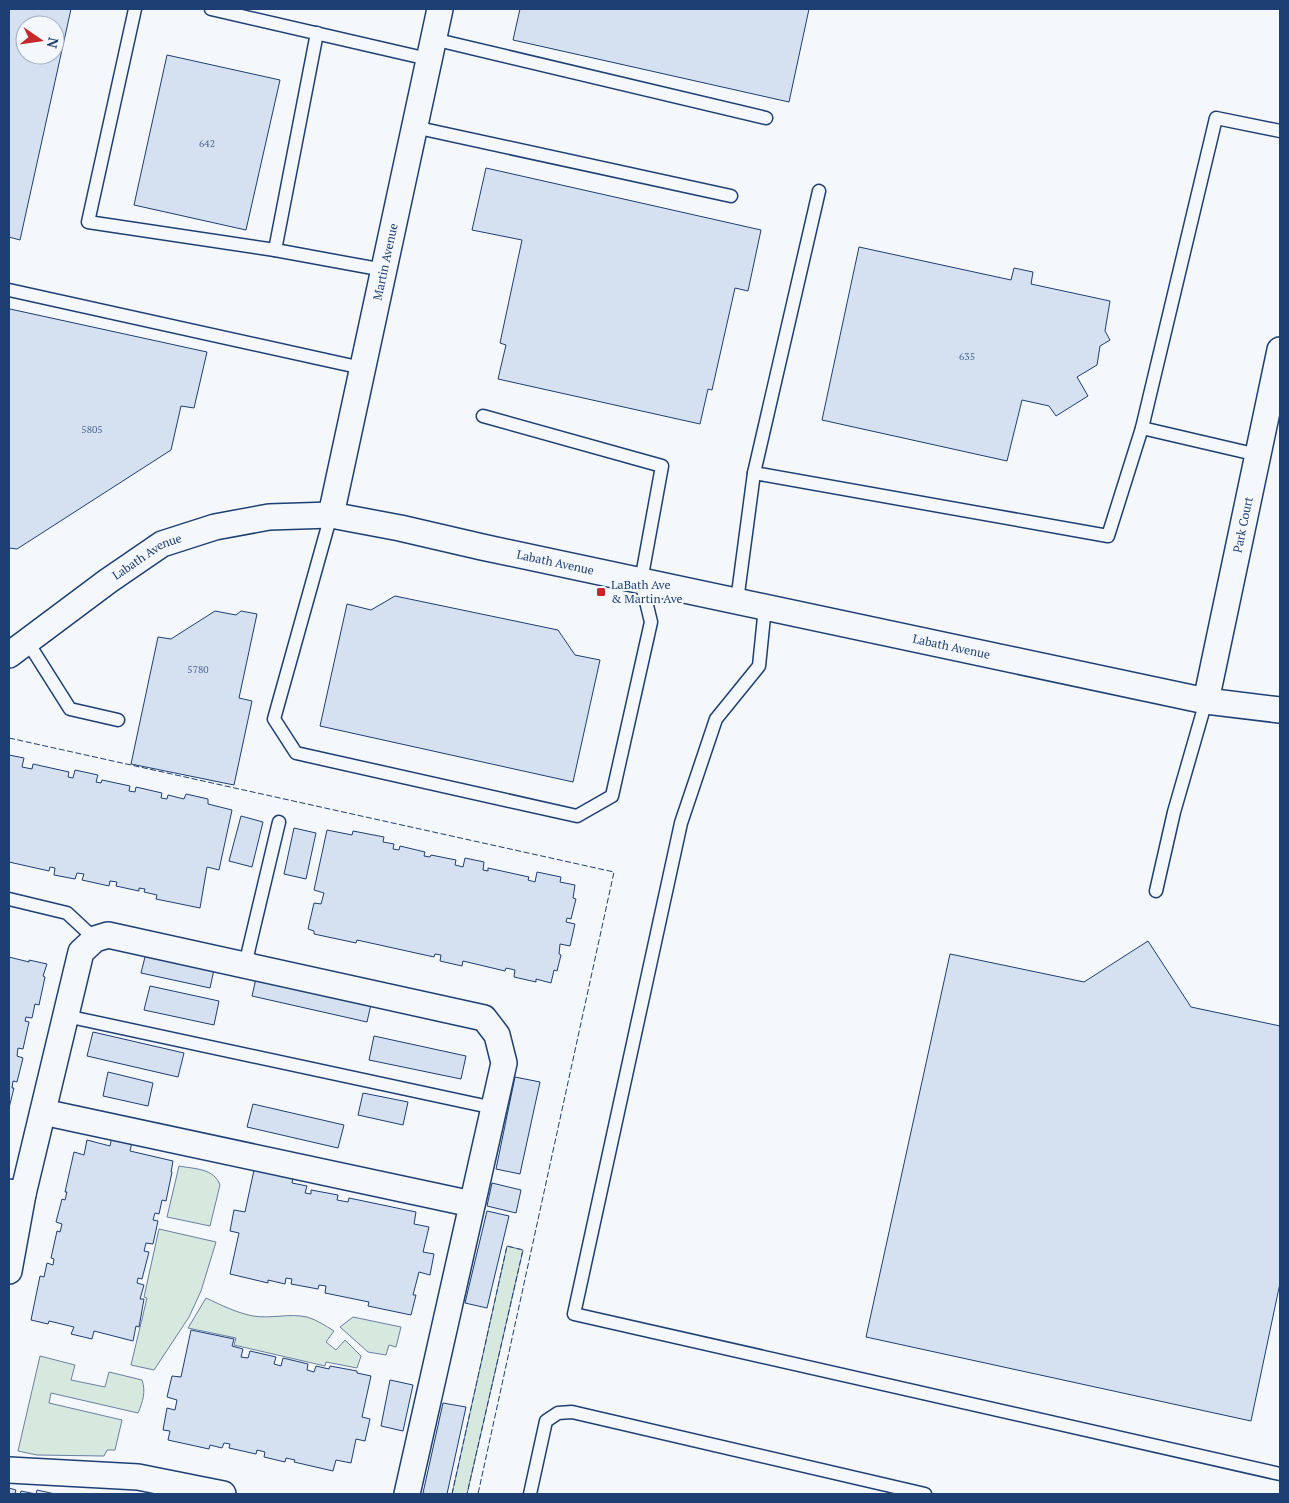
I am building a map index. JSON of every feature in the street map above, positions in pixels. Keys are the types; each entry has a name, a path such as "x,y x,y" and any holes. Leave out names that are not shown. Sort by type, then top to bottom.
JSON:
{"street":[{"name":"Martin Avenue","path":"331,515 440,9"},
{"name":"Park Court","path":"1206,701 1280,350"},
{"name":"Labath Avenue","path":"18,648 108,581 162,544 215,527 269,517 331,515 400,528 1206,701 1280,710"},
{"path":"9,1271 16,1193 43,1112 81,952 95,940 108,935 484,1018 496,1035 504,1063 407,1494"},
{"path":"43,1112 472,1204"},
{"path":"9,1470 138,1477 223,1494"}],"lane":[{"path":"135,9 88,222 275,250 384,270"},
{"path":"211,9 317,33 431,49 766,118"},
{"path":"275,250 317,33"},
{"path":"754,473 1108,536 1142,428 1216,118 1280,130"},
{"path":"414,127 731,196"},
{"path":"737,601 754,473 820,191"},
{"path":"9,290 362,368"},
{"path":"331,515 274,719 296,753 577,816 612,796 651,622 641,581 662,466 483,416"},
{"path":"1142,428 1258,455"},
{"path":"765,607 759,666 716,719 681,823 574,1314 1280,1474"},
{"path":"18,648 70,709 118,720"},
{"path":"1156,891 1174,812 1206,701"},
{"path":"245,965 279,822"},
{"path":"9,899 67,913 95,940"},
{"path":"66,1016 494,1108"},
{"path":"530,1494 546,1421 558,1413 572,1412 925,1494"}],"shaded area":[{"path":"179,1166 203,1170 217,1179 220,1185 210,1226 167,1217"},
{"path":"159,1229 216,1242 201,1291 189,1317 154,1370 131,1365 147,1298 144,1297"},
{"path":"507,1246 523,1250 467,1494 452,1494"},
{"path":"206,1298 235,1311 253,1316 300,1316 321,1323 334,1331 326,1342 336,1350 345,1340 361,1356 357,1368 326,1362 325,1366 234,1345 236,1338 188,1328"},
{"path":"353,1317 401,1327 396,1347 389,1345 386,1355 368,1352 340,1327"},
{"path":"40,1356 75,1365 71,1380 105,1387 109,1372 142,1380 144,1389 138,1413 51,1393 49,1403 122,1420 115,1450 107,1450 104,1456 37,1455 18,1451"}],"building":[{"path":"9,9 71,9 65,36 65,15 15,15 15,65 59,65 20,240 9,237"},
{"path":"520,9 809,9 789,102 513,40"},
{"path":"167,55 280,80 246,230 134,205"},
{"path":"486,168 761,230 748,291 735,288 712,390 708,389 700,424 498,379 506,345 500,343 522,240 472,230"},
{"path":"859,247 1011,280 1014,268 1033,272 1031,284 1110,301 1105,331 1110,340 1100,346 1097,365 1077,377 1088,396 1056,416 1049,406 1022,400 1007,461 822,420"},
{"path":"10,309 207,352 194,408 181,406 171,450 17,549 9,548"},
{"path":"395,596 558,630 575,655 600,660 573,782 320,726 347,604 371,610"},
{"path":"215,611 236,615 241,611 257,614 239,698 252,701 234,785 131,764 158,637 171,639"},
{"path":"9,755 24,758 22,767 32,769 33,764 69,772 68,777 73,778 75,770 98,775 96,782 101,783 102,780 130,786 129,791 135,792 136,787 162,793 161,798 167,799 168,795 184,799 186,794 208,799 208,804 232,810 219,870 207,867 200,908 156,899 157,895 144,892 145,889 139,888 139,891 116,886 117,882 110,881 109,886 82,880 84,874 77,873 75,879 54,875 55,868 50,867 49,871 9,862"},
{"path":"241,816 263,822 252,867 229,861"},
{"path":"294,828 316,833 306,879 284,874"},
{"path":"327,830 352,835 353,831 384,837 383,842 394,844 393,849 399,850 400,846 425,852 424,856 430,857 431,855 456,860 455,865 463,867 465,858 484,862 483,870 488,871 488,868 529,877 528,880 535,882 537,872 561,877 560,882 575,885 573,898 576,899 571,919 567,918 566,922 575,924 570,946 560,944 559,954 561,955 557,971 554,970 551,983 536,979 536,982 514,977 515,970 506,968 505,971 463,961 462,966 440,961 441,955 435,954 434,957 357,940 356,943 314,934 314,931 308,929 314,903 321,904 324,893 314,890"},
{"path":"1148,941 1191,1007 1280,1026 1280,1283 1251,1421 866,1337 950,954 1084,982"},
{"path":"147,949 215,965 210,988 141,973"},
{"path":"9,957 47,964 43,976 45,977 39,1005 35,1004 32,1018 26,1017 25,1021 29,1022 23,1049 18,1048 17,1056 23,1058 17,1082 13,1081 12,1088 14,1088 9,1108"},
{"path":"257,974 372,1000 367,1022 252,996"},
{"path":"150,986 219,1001 214,1025 144,1010"},
{"path":"93,1032 184,1053 178,1077 87,1056"},
{"path":"374,1036 466,1056 461,1079 369,1060"},
{"path":"108,1072 153,1083 148,1106 103,1096"},
{"path":"515,1077 540,1082 520,1174 496,1169"},
{"path":"363,1093 408,1102 403,1125 358,1115"},
{"path":"253,1104 344,1125 338,1148 247,1127"},
{"path":"112,1137 132,1142 130,1151 173,1161 166,1201 162,1200 159,1214 155,1213 153,1220 158,1221 153,1244 146,1243 144,1251 149,1252 142,1279 138,1278 137,1283 144,1285 140,1299 144,1299 139,1327 136,1326 133,1341 94,1331 92,1339 71,1334 74,1327 49,1321 48,1324 31,1320 40,1276 44,1277 47,1263 53,1265 54,1259 51,1258 57,1231 60,1232 62,1224 56,1222 62,1199 65,1200 74,1152 84,1155 87,1140 110,1146"},
{"path":"254,1170 293,1178 292,1183 307,1186 305,1193 311,1194 311,1190 338,1195 337,1200 348,1202 349,1198 416,1212 414,1224 429,1227 423,1252 434,1254 430,1275 419,1272 413,1295 416,1295 411,1315 368,1306 369,1302 325,1293 326,1286 319,1285 318,1289 291,1284 292,1279 286,1278 285,1284 268,1280 268,1283 230,1274 239,1233 230,1231 234,1210 245,1212"},
{"path":"492,1183 521,1190 516,1213 487,1206"},
{"path":"487,1211 509,1216 487,1308 465,1303"},
{"path":"191,1330 234,1339 232,1346 243,1349 241,1357 248,1358 250,1351 276,1357 274,1364 281,1366 283,1358 308,1364 307,1370 314,1372 316,1366 329,1369 330,1366 357,1371 357,1373 371,1376 362,1417 370,1419 365,1441 356,1439 351,1463 336,1460 333,1471 294,1462 295,1460 286,1458 285,1462 264,1457 265,1452 257,1450 256,1454 229,1448 230,1444 224,1443 222,1448 210,1445 209,1449 168,1440 170,1431 163,1430 167,1408 175,1410 177,1400 167,1397 172,1376 181,1377"},
{"path":"390,1380 413,1385 403,1431 381,1426"},
{"path":"443,1403 466,1407 447,1494 428,1494 423,1493"},
{"path":"9,1488 16,1490 15,1493 19,1494 9,1494"},
{"path":"37,1490 55,1494 36,1494"},
{"path":"21,1491 36,1494 20,1494"}],"fence":[{"path":"9,738 614,872 478,1494"},
{"path":"452,1494 507,1246 523,1250 467,1494"}],"place":[{"name":"LaBath Ave & Martin Ave","path":"601,592"}]}
